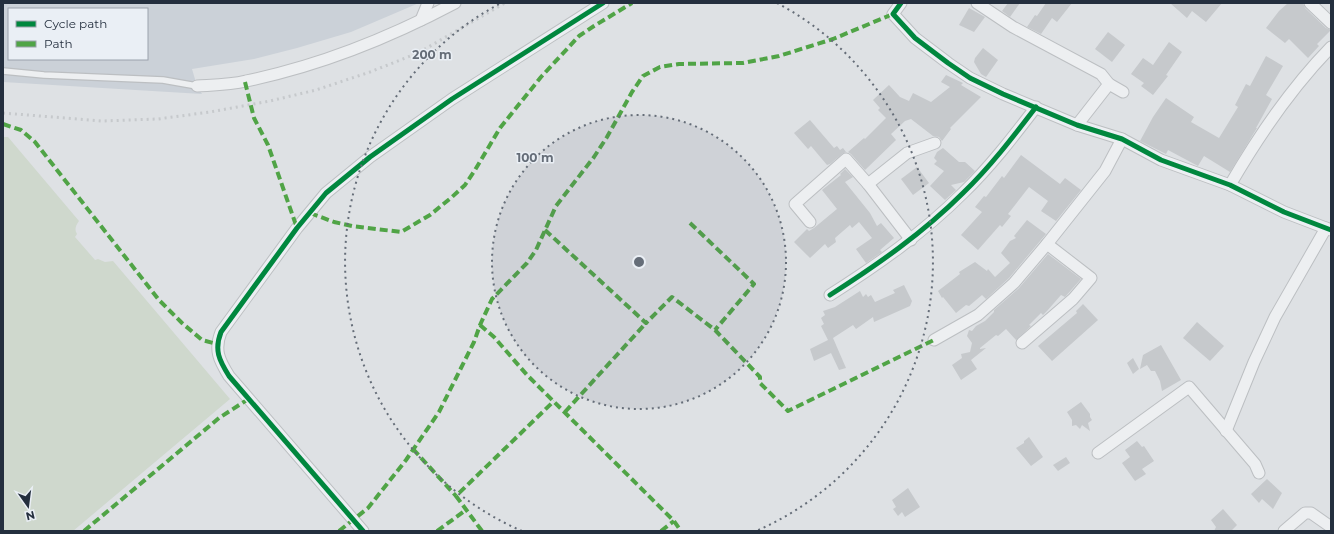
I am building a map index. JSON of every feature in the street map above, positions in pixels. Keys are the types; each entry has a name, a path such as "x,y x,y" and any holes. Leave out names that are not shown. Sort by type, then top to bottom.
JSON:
{"street":[{"path":"421,20 428,3"},
{"path":"197,86 245,82 301,67 366,45 455,3"},
{"path":"363,531 230,376 218,353 217,344 221,332 297,228 326,193 335,185 370,157 452,100 603,3"},
{"path":"901,3 893,14 915,38 948,64 970,78 1003,94 1077,125 1122,140 1161,160 1230,185 1284,212 1329,229 1275,317 1254,362 1226,431"},
{"path":"977,3 1014,28 1101,74 1108,84 1124,92"},
{"path":"1310,3 1331,23"},
{"path":"1230,185 1277,110 1331,47"},
{"path":"1077,125 1108,84"},
{"path":"830,295 870,270 911,240 962,194 1002,150 1036,107"},
{"path":"934,340 978,315 1014,283 1048,244 1105,170 1122,140"},
{"path":"868,184 907,153 935,143"},
{"path":"810,222 795,204 846,159 868,184 911,240"},
{"path":"1022,342 1073,299 1091,278 1048,244"},
{"path":"1098,453 1189,387 1255,464 1259,472"},
{"path":"1284,531 1306,513 1311,513 1331,527"}],"lane":[{"path":"3,71 44,75 163,80 197,86"}],"shaded area":[{"path":"3,3 419,3 351,32 297,48 254,59 192,69 197,86 202,94 3,82"},
{"path":"3,137 8,137 79,221 76,227 77,234 75,237 95,260 98,259 105,262 113,261 230,399 73,531 3,531"}],"building":[{"path":"1008,3 1020,3 1010,17 1002,11"},
{"path":"1046,3 1072,3 1057,22 1052,18 1041,34 1027,27"},
{"path":"1170,3 1222,3 1206,22 1192,11 1187,18"},
{"path":"1288,3 1303,3 1305,8 1326,28 1331,30 1317,44 1319,46 1308,58 1289,39 1285,43 1266,28 1279,11"},
{"path":"969,8 985,17 974,32 959,25"},
{"path":"1108,32 1125,45 1112,62 1095,49"},
{"path":"1169,42 1182,52 1166,75 1168,76 1153,95 1141,86 1144,83 1131,74 1143,58 1153,65"},
{"path":"983,48 998,60 986,77 981,74 974,62 975,58"},
{"path":"1266,56 1283,66 1266,95 1272,99 1257,128 1230,172 1204,156 1198,166 1168,150 1166,154 1140,141 1153,117 1166,98 1194,117 1191,122 1219,138 1238,107 1235,105 1246,84 1250,86"},
{"path":"946,75 963,83 961,85 981,97 950,128 951,129 942,141 939,137 933,136 911,119 905,121 891,134 896,140 865,170 848,152 864,138 865,139 886,118 878,110 880,108 873,100 889,85 900,97 909,101 913,93 931,102 950,87 941,82"},
{"path":"810,120 834,148 837,146 840,150 843,148 846,152 830,164 827,165 811,146 808,149 794,133"},
{"path":"943,148 959,162 965,162 975,171 964,182 951,185 956,190 945,200 930,186 944,171 934,164 937,161 934,158 937,152"},
{"path":"1021,155 1060,184 1065,178 1081,190 1056,221 1041,211 1048,201 1029,187 1008,214 1011,216 1002,227 1000,225 978,250 961,235 982,212 975,207 984,196 986,197 1002,176 1004,178"},
{"path":"917,167 929,183 913,195 901,179"},
{"path":"845,169 853,177 845,182 870,213 877,226 881,223 894,238 880,250 882,252 866,263 856,249 872,238 859,222 852,228 850,225 835,238 836,242 828,248 825,244 810,258 794,242 807,229 809,231 814,228 837,209 822,190 841,175 840,174"},
{"path":"1027,220 1046,234 1009,278 986,299 982,295 969,306 966,305 956,313 943,297 942,298 938,291 960,274 959,272 975,262 987,271 988,269 995,277 1010,263 1001,253 1010,241 1016,238 1014,236"},
{"path":"1048,254 1081,279 1065,297 1061,295 1043,315 1041,313 1029,325 1031,326 1016,340 1006,329 980,348 986,348 971,360 977,369 961,380 952,365 962,358 961,354 970,352 972,343 967,336 969,330 972,331 976,326 985,321 994,312 994,310 1019,288"},
{"path":"904,285 912,301 910,306 874,322 873,317 856,329 853,325 833,338 846,368 839,370 831,353 814,361 810,349 828,340 821,326 824,324 821,318 825,315 823,311 835,307 860,291 863,297 866,294 868,297 871,295 875,302 895,293 893,290"},
{"path":"1083,304 1098,320 1052,361 1038,346 1077,313 1076,311"},
{"path":"1197,322 1224,346 1210,361 1183,338"},
{"path":"1161,345 1181,380 1162,391 1160,381 1155,371 1151,371 1147,365 1140,369 1143,355"},
{"path":"1133,358 1139,369 1133,374 1127,363"},
{"path":"1081,402 1090,414 1092,420 1088,423 1090,431 1082,425 1080,429 1076,425 1072,426 1072,420 1067,412"},
{"path":"1029,437 1043,457 1031,466 1016,448 1024,443 1024,441"},
{"path":"1137,441 1142,447 1144,446 1154,461 1142,469 1146,474 1135,481 1122,463 1130,457 1125,450"},
{"path":"1066,457 1070,463 1058,471 1053,465"},
{"path":"1267,479 1282,493 1273,509 1262,499 1259,503 1251,494"},
{"path":"908,488 920,507 905,517 902,512 898,516 893,509 896,507 892,500"},
{"path":"1223,509 1237,525 1231,531 1214,531 1216,527 1211,520"}],"railway":[{"path":"3,113 102,121 158,119 210,112 270,101 316,90 370,72 418,53 505,3"}],"marked path":[{"path":"310,213 334,222 352,226 401,232 430,215 465,185 500,128 541,77 579,36 632,3"},
{"path":"339,531 368,508 406,460 439,412 474,342 492,299 527,263 536,250 556,206 594,157 643,76 660,67 679,64 743,63 779,56 833,39 893,14"},
{"path":"245,82 254,118 268,145 297,228"},
{"path":"3,124 21,130 35,142 159,300 202,340 217,344"},
{"path":"690,223 754,284 715,330"},
{"path":"545,230 646,323 672,297 715,330 760,377 760,383 788,411 934,340"},
{"path":"565,412 646,323"},
{"path":"480,325 494,337 527,375 674,521 681,531"},
{"path":"84,531 219,418 250,398"},
{"path":"482,531 456,496 554,401"},
{"path":"413,449 456,496"},
{"path":"437,531 466,510"},
{"path":"661,531 674,521"}],"cycle path":[{"path":"363,531 229,376 220,360 218,350 221,332 297,228 326,193 370,157 452,99 603,3"},
{"path":"901,3 893,14 915,38 970,78 1003,94 1077,125 1122,139 1161,160 1230,185 1284,212 1331,230"},
{"path":"830,295 899,248 948,208 992,162 1036,107"}]}
